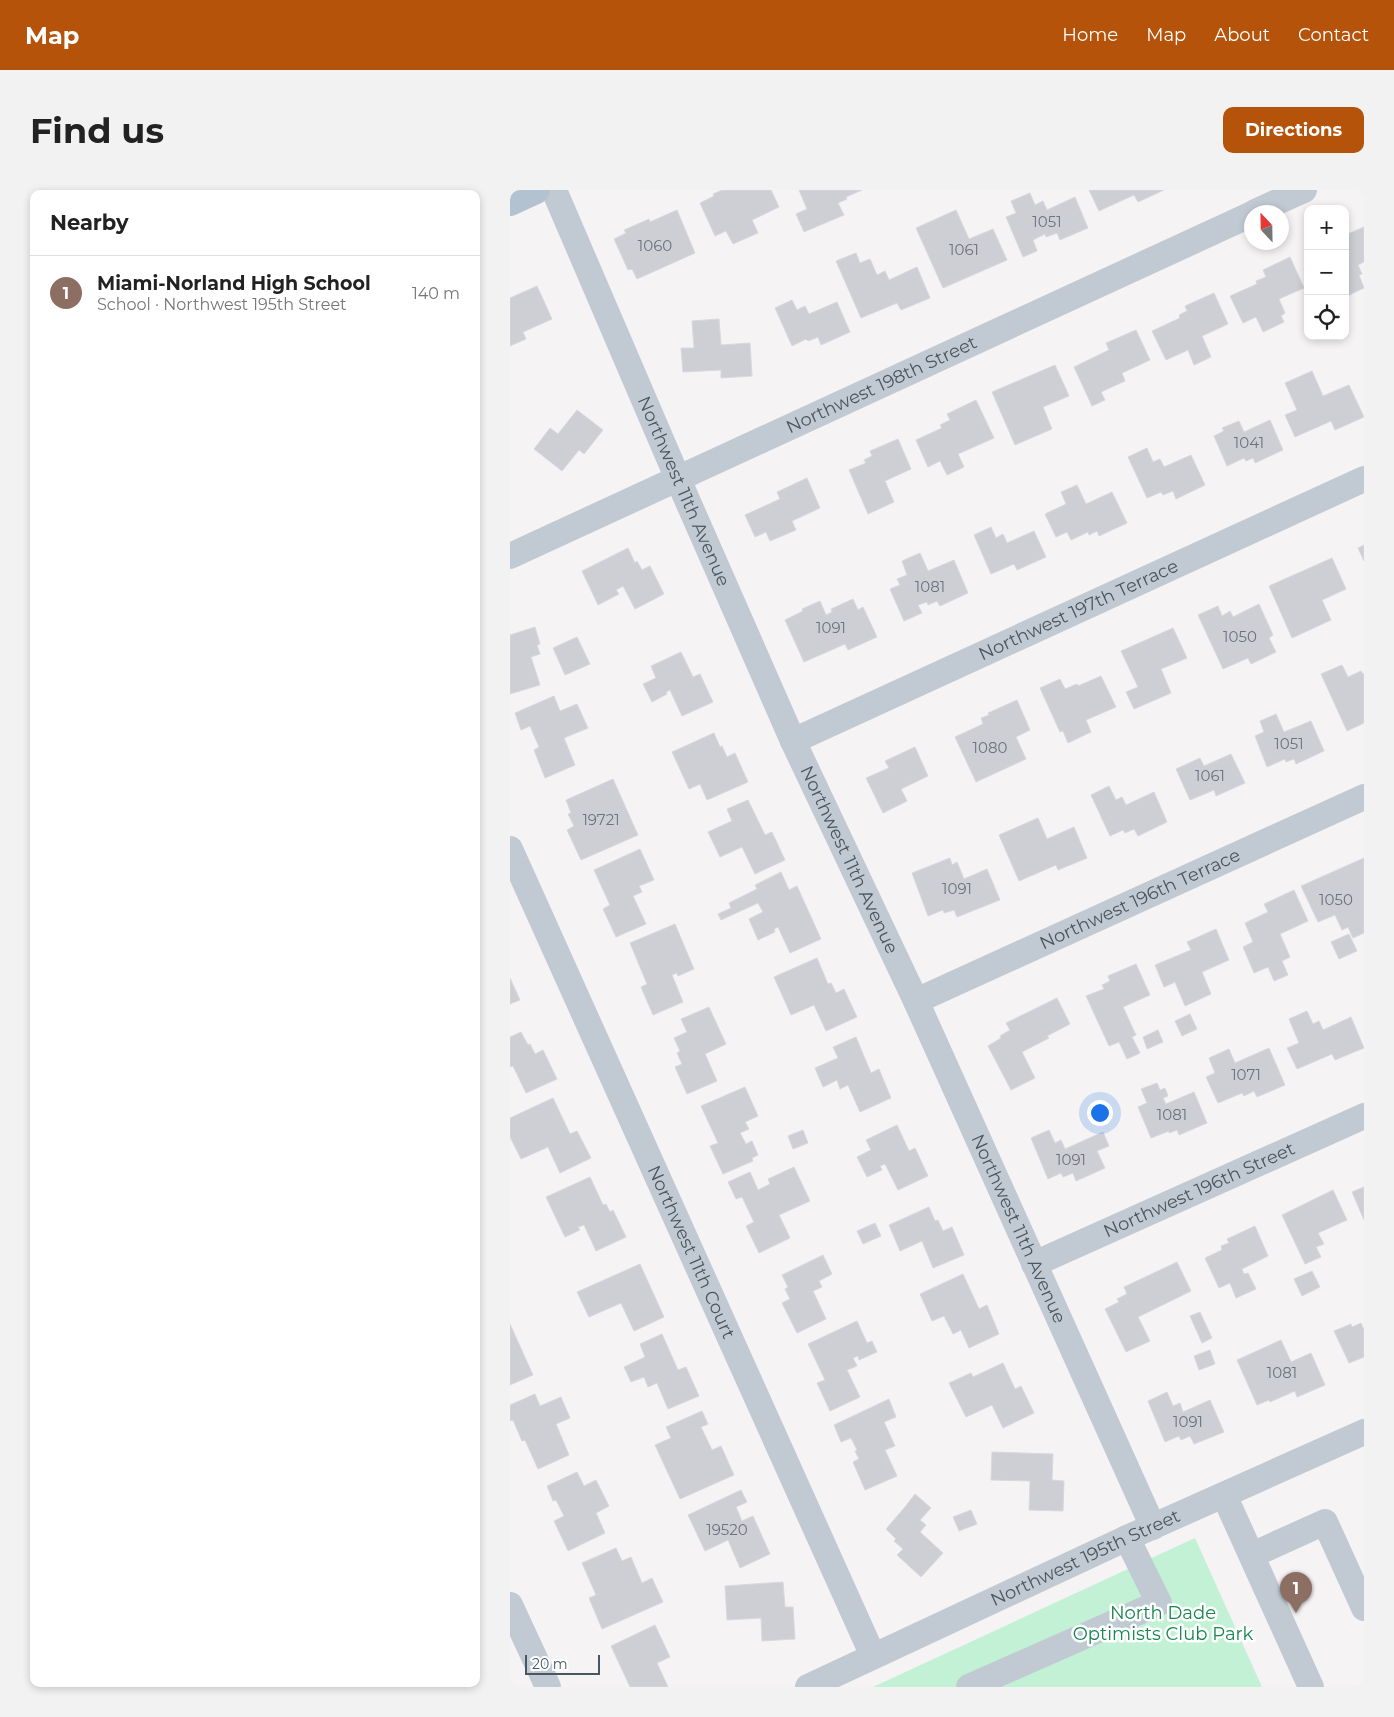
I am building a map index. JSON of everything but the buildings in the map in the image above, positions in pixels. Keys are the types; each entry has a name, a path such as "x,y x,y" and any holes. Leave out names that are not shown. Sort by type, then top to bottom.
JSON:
{"main road":[{"path":"510,202 536,190"}],"street":[{"name":"Northwest 11th Avenue","path":"554,190 793,741 916,1001 1153,1527"},
{"path":"1271,205 1304,190"},
{"name":"Northwest 198th Street","path":"510,556 1244,218"},
{"name":"Northwest 197th Terrace","path":"793,741 1364,478"},
{"name":"Northwest 196th Terrace","path":"916,1001 1364,797"},
{"name":"Northwest 11th Court","path":"510,849 873,1656"},
{"name":"Northwest 196th Street","path":"1034,1264 1364,1116"},
{"name":"Northwest 195th Street","path":"808,1687 1127,1538 1364,1432"},
{"path":"1224,1495 1311,1687"},
{"path":"1252,1555 1325,1522 1364,1608"},
{"path":"969,1687 1159,1603 1127,1538"},
{"path":"510,1605 548,1687"}],"green space":[{"name":"North Dade Optimists Club Park","path":"1195,1538 1262,1687 873,1687"}],"place":[{"name":"Miami-Norland High School","path":"1296,1613"}]}
